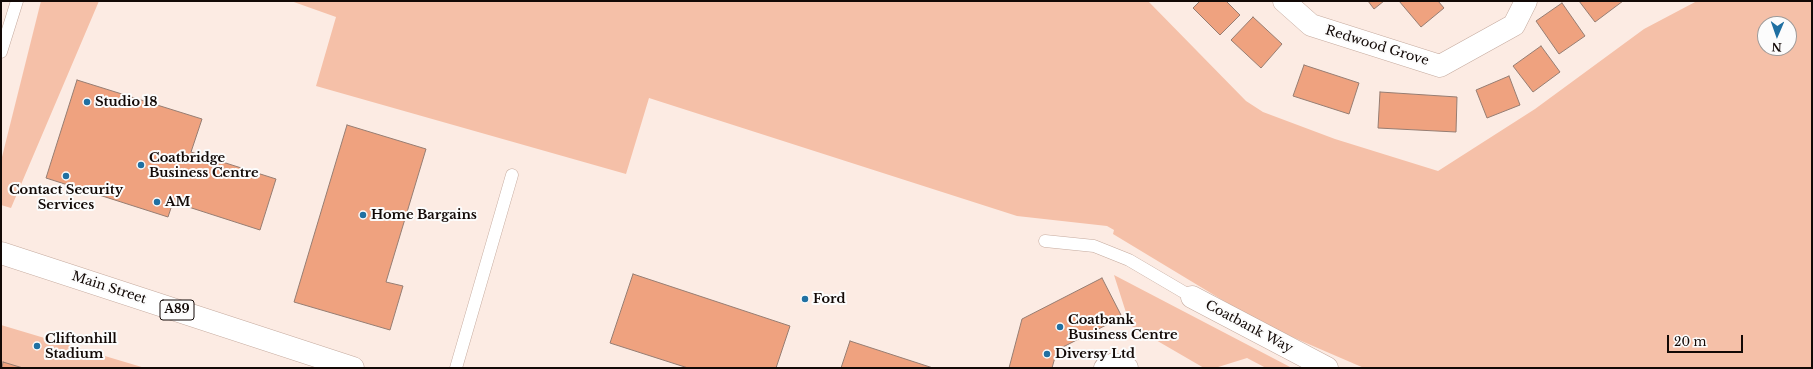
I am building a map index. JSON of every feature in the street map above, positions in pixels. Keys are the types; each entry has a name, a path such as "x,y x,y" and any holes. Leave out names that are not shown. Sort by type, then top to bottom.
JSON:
{"street":[{"name":"Redwood Grove","path":"1284,1 1311,25 1440,66 1514,25 1526,1"},
{"name":"Main Street","path":"1,253 354,368"},
{"name":"Coatbank Way","path":"1192,297 1327,368"},
{"path":"1105,368 1114,364 1127,368"}],"lane":[{"path":"1,52 17,1"},
{"path":"456,368 512,175"},
{"path":"1045,241 1094,246 1129,260 1192,297"}],"shaded area":[{"path":"41,1 99,1 11,208 1,205 1,161"},
{"path":"291,1 1148,1 1246,101 1263,112 1335,139 1438,171 1535,109 1644,29 1697,1 1812,1 1812,368 1364,368 1262,324 1113,234 1114,230 1107,226 1017,216 649,98 626,174 316,86 336,17"},
{"path":"1114,275 1292,368 1266,368 1247,358 1215,368 1204,368 1130,325"},
{"name":"Cliftonhill Stadium","path":"1,325 145,368 1,368"}],"building":[{"path":"1200,1 1226,1 1240,15 1220,35 1193,8"},
{"path":"1368,1 1384,1 1374,9"},
{"path":"1399,1 1438,1 1444,8 1421,27"},
{"path":"1579,1 1623,1 1595,22"},
{"path":"1562,3 1585,36 1559,54 1536,21"},
{"path":"1253,17 1282,44 1261,68 1231,40"},
{"path":"1541,46 1560,72 1533,92 1513,66"},
{"path":"1304,65 1359,83 1349,114 1293,96"},
{"path":"1509,76 1520,105 1487,118 1476,90"},
{"name":"Coatbridge Business Centre","path":"77,80 202,119 191,152 276,179 260,230 173,202 168,217 46,178"},
{"path":"1380,92 1457,97 1456,132 1378,128"},
{"name":"Home Bargains","path":"347,125 426,149 386,282 403,286 390,330 294,302"},
{"path":"633,274 790,326 776,368 688,368 610,343"},
{"name":"Coatbank Business Centre","path":"1102,278 1122,317 1057,350 1052,368 1009,368 1022,319"},
{"path":"850,341 933,368 841,368"},
{"path":"3,362 23,368 2,368"}],"place":[{"name":"Studio 18","path":"87,102"},
{"name":"Coatbridge Business Centre","path":"141,165"},
{"name":"Contact Security Services","path":"66,176"},
{"name":"AM","path":"157,202"},
{"name":"Home Bargains","path":"363,215"},
{"name":"Ford","path":"805,299"},
{"name":"Coatbank Business Centre","path":"1060,327"},
{"name":"Cliftonhill Stadium","path":"37,346"},
{"name":"Diversy Ltd","path":"1047,354"}]}
